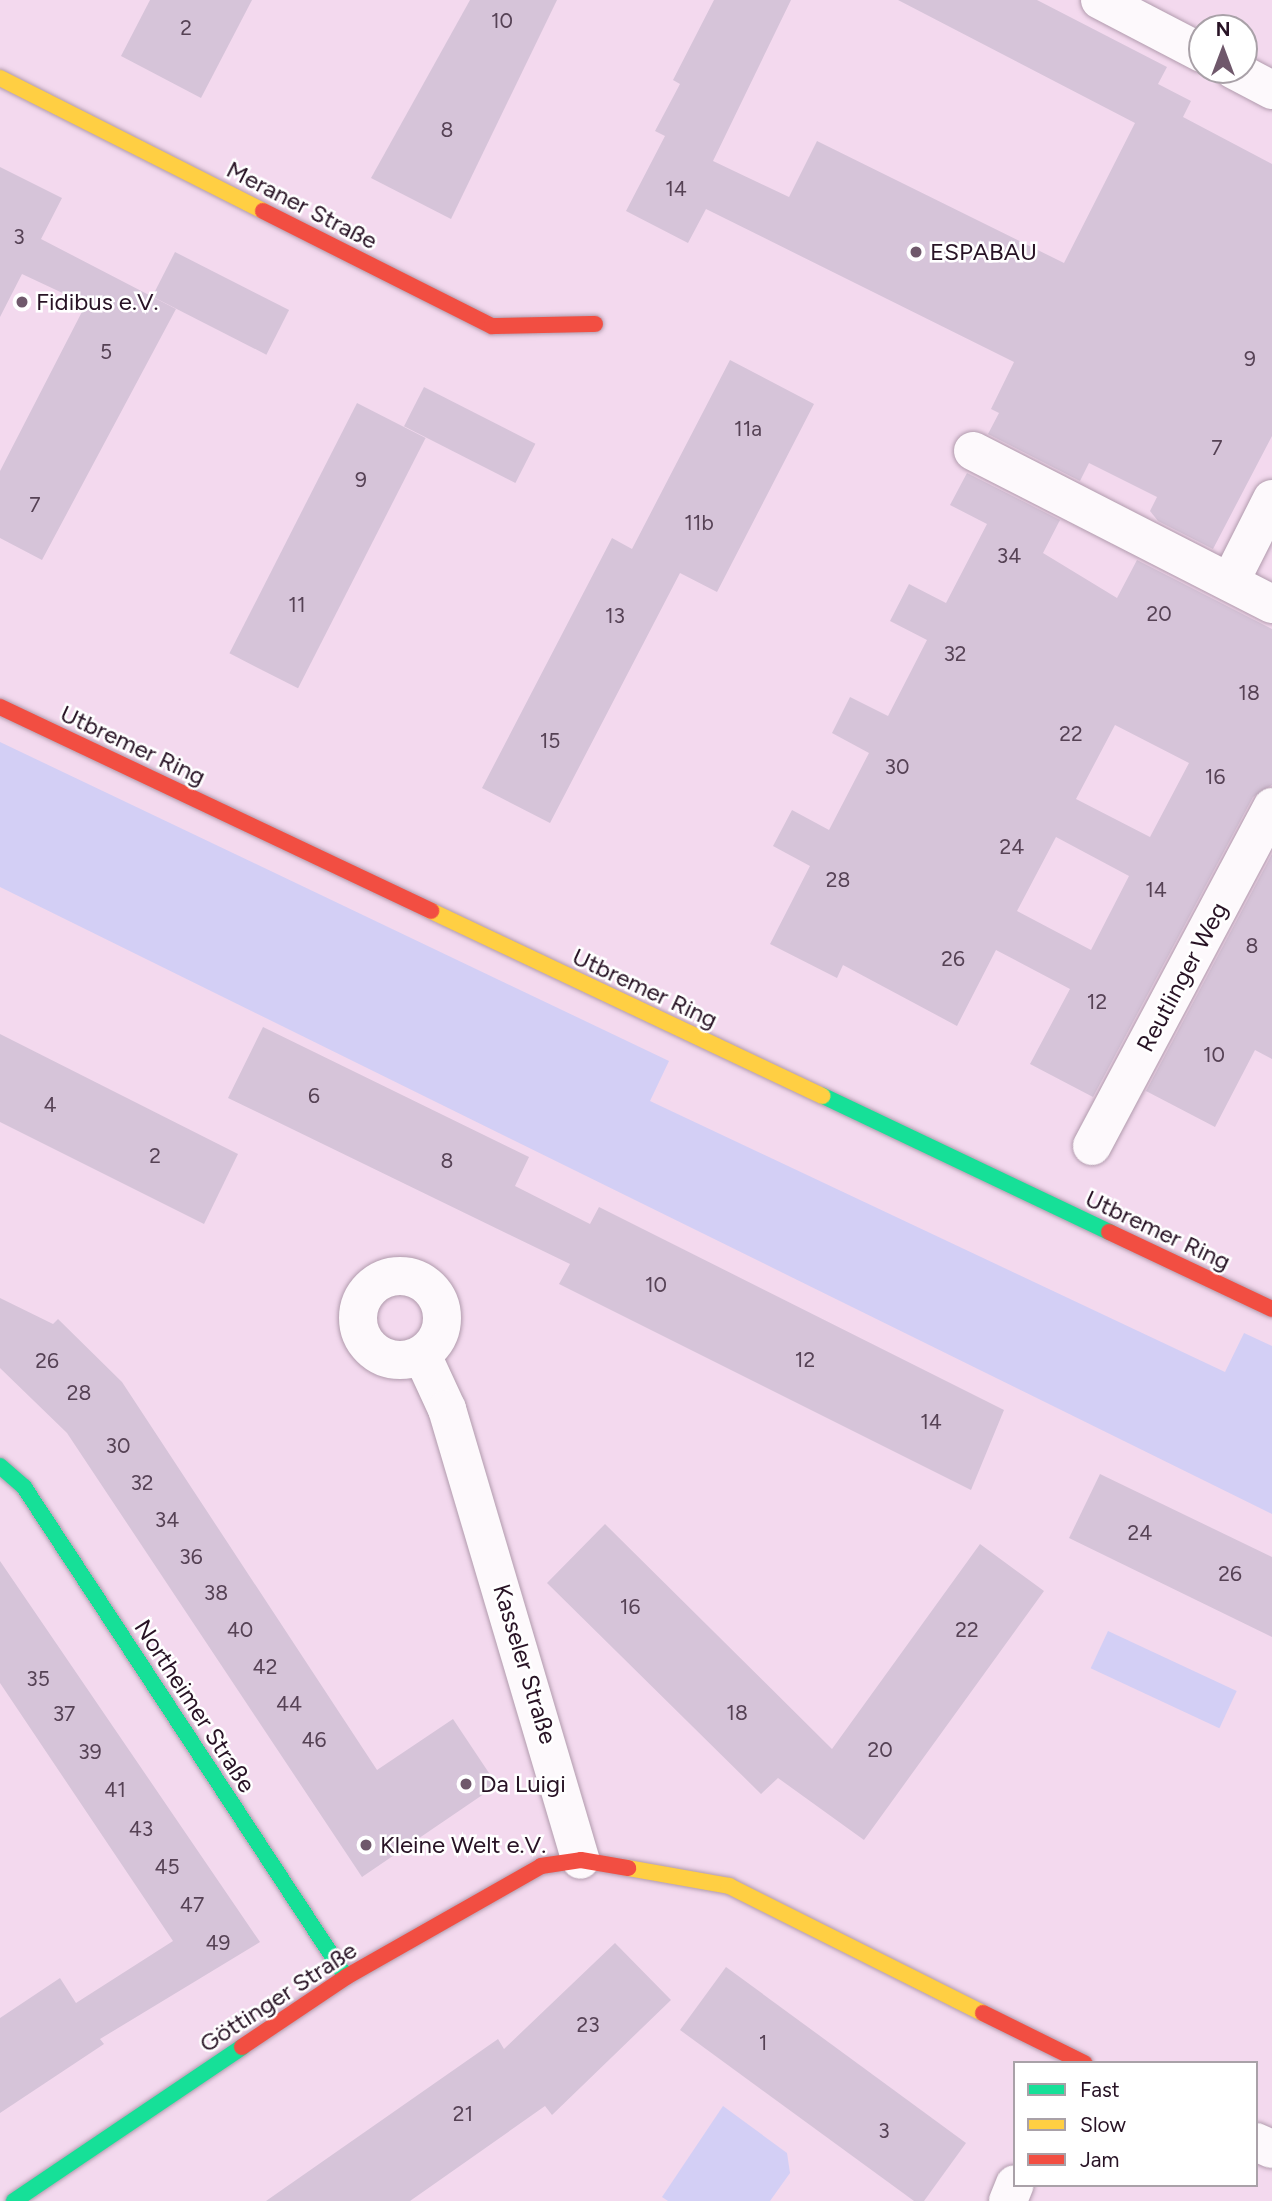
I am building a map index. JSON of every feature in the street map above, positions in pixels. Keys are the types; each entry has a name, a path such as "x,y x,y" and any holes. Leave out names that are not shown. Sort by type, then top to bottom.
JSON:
{"street":[{"path":"1100,0 1188,46"},
{"name":"Meraner Straße","path":"0,78 492,326 595,324"},
{"path":"973,451 1272,604"},
{"path":"1230,582 1272,499"},
{"name":"Utbremer Ring","path":"0,707 1272,1309"},
{"name":"Reutlinger Weg","path":"1092,1146 1272,807"},
{"name":"Kasseler Straße","path":"422,1355 447,1409 581,1860"},
{"name":"Northeimer Straße","path":"0,1466 24,1487 346,1977"},
{"path":"581,1860 729,1886 1079,2061"},
{"name":"Göttinger Straße","path":"14,2201 346,1977 541,1866 581,1860"}],"shaded area":[{"path":"0,742 669,1061 650,1101 1225,1372 1244,1333 1272,1346 1272,1514 0,887"},
{"path":"1108,1631 1237,1691 1219,1728 1091,1668"},
{"path":"723,2106 787,2153 790,2173 770,2201 668,2201 662,2197"}],"building":[{"path":"150,0 252,0 201,98 121,56"},
{"path":"470,0 557,0 451,219 371,178"},
{"path":"714,0 791,0 713,161 789,197 817,141 1064,263 1135,123 898,0 1037,0 1167,67 1158,84 1191,101 1183,117 1272,164 1272,436 1213,549 1158,521 1150,511 1157,497 1089,463 1080,481 988,434 999,413 991,409 1014,362 706,209 688,243 626,211 665,136 655,131 680,84 673,80"},
{"path":"0,167 62,198 41,239 176,309 42,560 0,538 0,471 86,304 22,274 0,317"},
{"path":"175,252 289,310 266,355 152,297"},
{"path":"730,360 814,404 717,592 680,573 550,823 482,788 612,538 632,549"},
{"path":"424,387 535,444 515,483 404,426"},
{"path":"357,403 426,438 298,688 229,653"},
{"path":"967,473 1060,520 1043,553 1117,598 1137,560 1272,629 1272,785 1253,797 1093,1097 1030,1064 1070,989 996,950 957,1026 843,965 837,978 770,944 810,866 773,846 792,810 829,830 869,753 832,733 850,697 888,716 927,640 890,621 909,584 946,603 987,524 950,505","holes":["1115,725 1189,763 1150,837 1076,799","1056,837 1129,876 1091,950 1017,911"]},
{"path":"1272,854 1272,1059 1255,1050 1215,1127 1146,1091"},
{"path":"263,1027 529,1157 515,1186 590,1224 599,1207 1004,1410 971,1490 559,1284 570,1264 228,1098"},
{"path":"0,1034 238,1154 204,1224 0,1122"},
{"path":"0,1298 53,1324 58,1319 122,1382 377,1770 453,1719 497,1785 362,1877 67,1433 0,1368"},
{"path":"1100,1474 1272,1557 1272,1637 1069,1538"},
{"path":"605,1524 832,1749 980,1544 1044,1591 864,1840 778,1778 761,1794 547,1583"},
{"path":"0,1561 260,1942 100,2039 104,2044 0,2113 0,2018 60,1978 76,2003 173,1941 0,1683"},
{"path":"615,1943 671,2000 552,2115 545,2106 410,2201 266,2201 498,2039 504,2049"},
{"path":"726,1967 966,2143 924,2201 914,2201 680,2030"}],"traffic: fast":[{"path":"823,1096 1109,1232"},
{"path":"0,1466 24,1487 346,1977"},
{"path":"14,2201 242,2047"}],"traffic: slow":[{"path":"0,78 263,211"},
{"path":"431,911 823,1096"},
{"path":"628,1868 729,1886 983,2013"}],"traffic: jam":[{"path":"263,211 492,326 595,324"},
{"path":"0,707 431,911"},
{"path":"1109,1232 1272,1309"},
{"path":"242,2047 346,1977 541,1866 581,1860 628,1868"},
{"path":"983,2013 1080,2061"}],"place":[{"name":"ESPABAU","path":"916,252"},
{"name":"Fidibus e.V.","path":"22,302"},
{"name":"Da Luigi","path":"466,1784"},
{"name":"Kleine Welt e.V.","path":"366,1845"}]}
